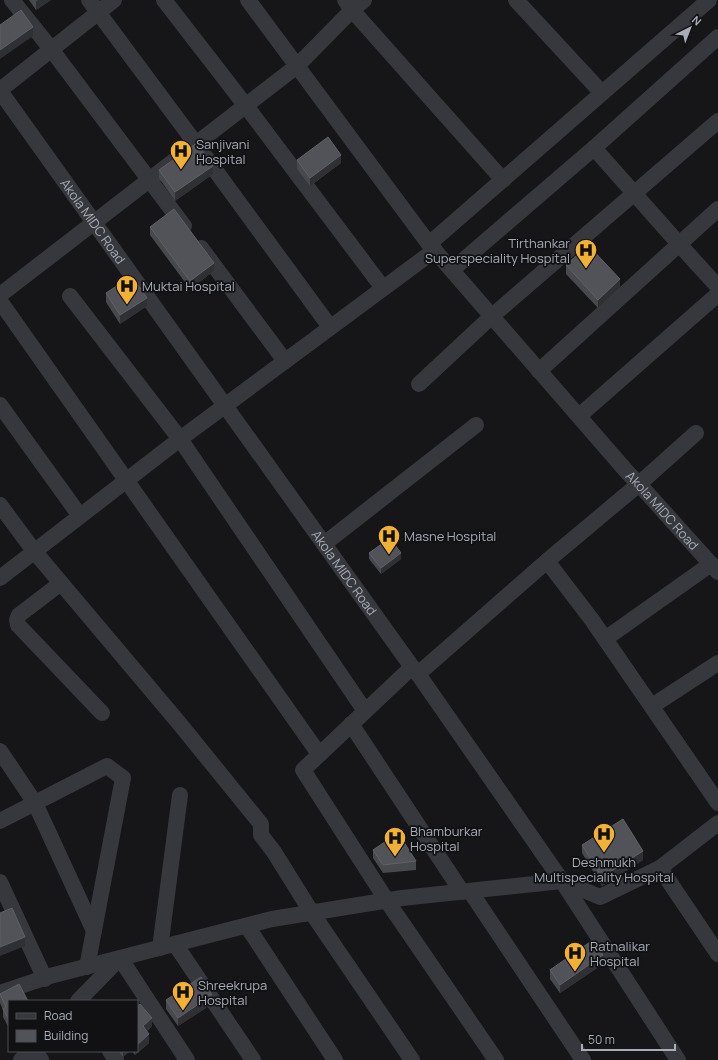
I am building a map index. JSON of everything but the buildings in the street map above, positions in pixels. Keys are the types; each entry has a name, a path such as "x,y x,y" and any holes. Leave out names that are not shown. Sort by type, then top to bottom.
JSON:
{"street":[{"path":"12,0 51,49 285,361"},
{"path":"0,91 51,49 94,6 114,0"},
{"path":"164,0 383,288"},
{"name":"Akola MIDC Road","path":"248,0 432,247 628,473 714,568"},
{"path":"516,0 602,93"},
{"path":"0,578 180,439 383,288 432,247 503,180 709,0"},
{"path":"0,295 297,66 354,3 503,180"},
{"path":"94,6 330,327"},
{"path":"452,270 594,148 718,37"},
{"name":"Akola MIDC Road","path":"0,91 415,670 562,881 678,1060"},
{"path":"419,384 492,316 718,121"},
{"path":"594,148 718,286"},
{"path":"539,371 718,209"},
{"path":"579,416 718,294"},
{"path":"70,296 180,439 366,711"},
{"path":"0,301 5,320 126,480 319,754"},
{"path":"0,405 80,516"},
{"path":"324,544 476,425"},
{"path":"496,1060 387,901 303,770 366,711 639,484 696,434"},
{"path":"0,505 34,551 261,824 261,835 274,852 312,912 412,1060"},
{"path":"547,561 592,620 718,803"},
{"path":"605,639 714,568"},
{"path":"61,583 19,615 17,620 18,625 102,713"},
{"path":"652,706 718,663"},
{"path":"351,724 583,1060"},
{"path":"0,751 35,803 94,931"},
{"path":"0,821 106,766 123,778 87,967"},
{"path":"180,795 167,946 253,1060"},
{"path":"0,993 44,978 120,958 272,919 312,912 387,901 562,881 600,897 660,868 718,823"},
{"path":"660,868 718,954"},
{"path":"0,882 44,978"},
{"path":"247,926 335,1060"},
{"path":"79,1000 120,958"},
{"path":"120,958 187,1060"},
{"path":"21,1060 29,1052"}],"place":[{"name":"Sanjivani Hospital","path":"181,170"},
{"name":"Tirthankar Superspeciality Hospital","path":"586,270"},
{"name":"Muktai Hospital","path":"127,306"},
{"name":"Masne Hospital","path":"389,556"},
{"name":"Deshmukh Multispeciality Hospital","path":"604,854"},
{"name":"Bhamburkar Hospital","path":"395,858"},
{"name":"Ratnalikar Hospital","path":"575,972"},
{"name":"Shreekrupa Hospital","path":"183,1012"}]}
